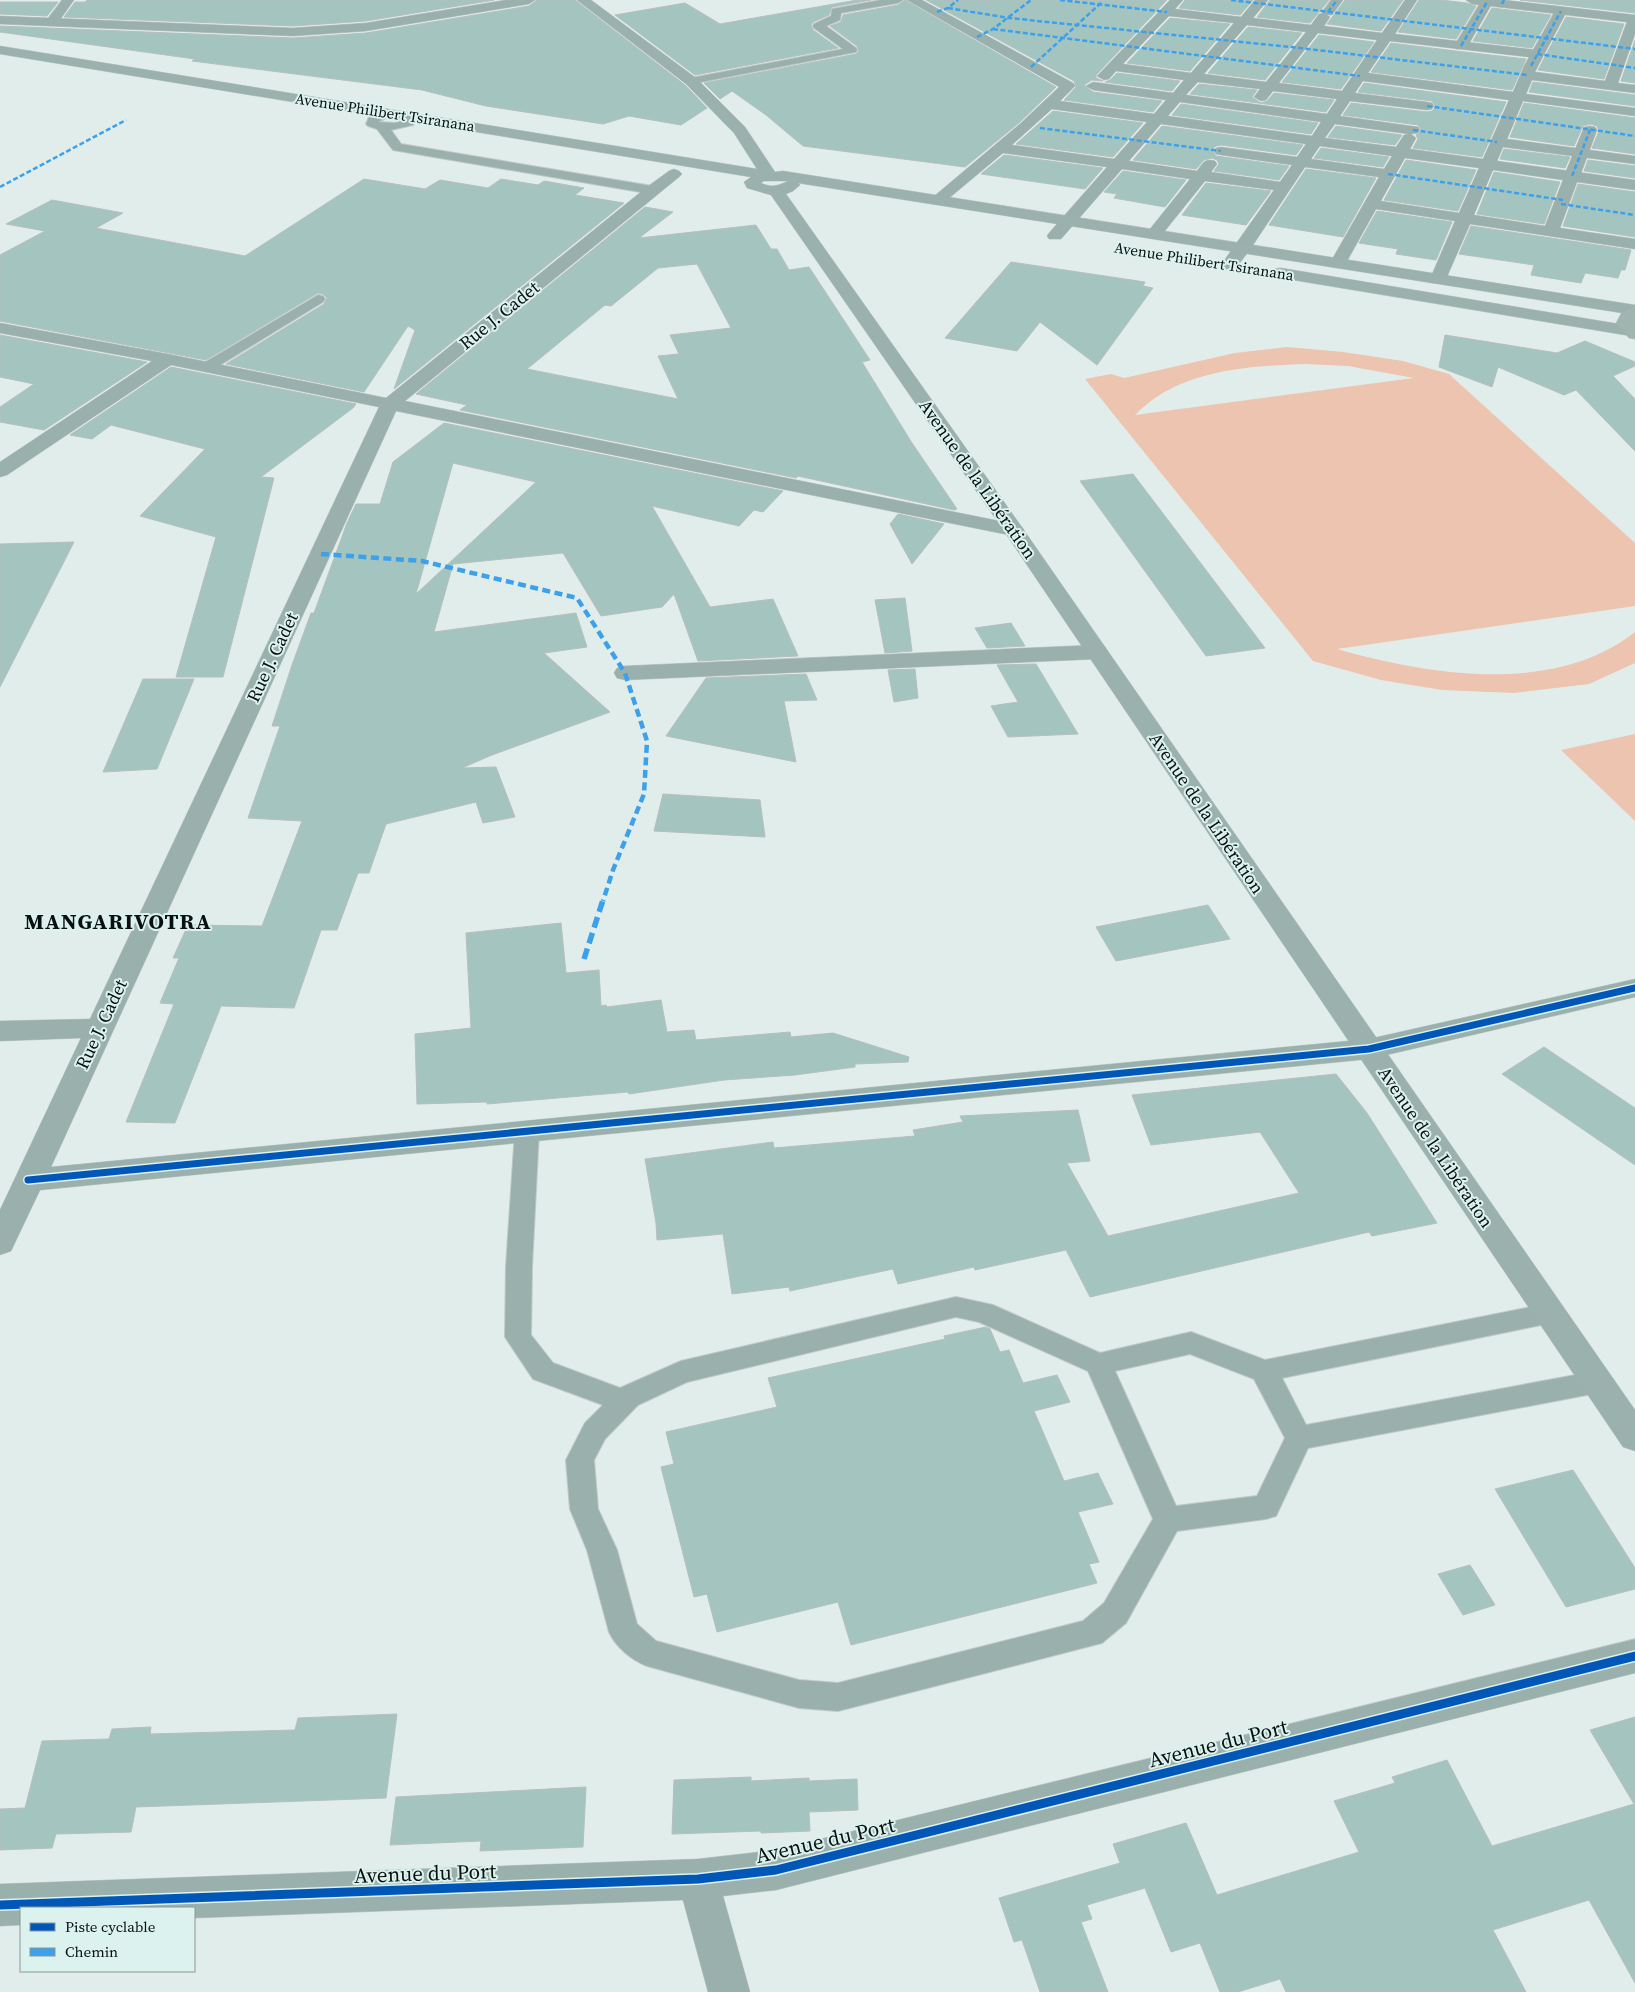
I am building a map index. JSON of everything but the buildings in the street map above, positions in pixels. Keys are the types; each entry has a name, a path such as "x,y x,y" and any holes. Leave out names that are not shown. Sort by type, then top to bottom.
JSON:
{"main road":[{"name":"Avenue de la Libération","path":"583,0 691,81 740,130 773,183 1014,530 1635,1436"},
{"name":"Avenue Philibert Tsiranana","path":"2,52 399,114 934,211 1068,221 1635,311"},
{"path":"146,89 170,78"},
{"name":"Avenue Philibert Tsiranana","path":"362,124 421,134"},
{"name":"Avenue Philibert Tsiranana","path":"738,185 773,183 843,202"},
{"path":"1039,234 1075,240"},
{"name":"Avenue Philibert Tsiranana","path":"1210,262 1249,268"},
{"name":"Avenue Philibert Tsiranana","path":"1268,271 1633,332"},
{"path":"1633,332 1626,323 1628,316 1635,311"}],"street":[{"path":"52,21 68,0"},
{"path":"0,20 293,32 366,27 529,0"},
{"path":"913,0 1068,86 1093,86 1413,130"},
{"path":"1093,86 1177,0"},
{"path":"1055,236 1262,0"},
{"path":"1154,234 1337,0"},
{"path":"1229,265 1243,248 1411,0"},
{"path":"1472,0 1503,2 1634,19 1610,86"},
{"path":"1338,263 1487,2"},
{"path":"1418,296 1432,278 1464,218 1532,65 1561,11"},
{"path":"1167,12 1461,46 1610,86 1635,89"},
{"path":"1113,67 1427,106"},
{"path":"1360,76 1635,112"},
{"path":"934,211 999,148 1068,86"},
{"path":"1050,104 1157,120 1229,139 1301,162 1388,174"},
{"path":"1551,231 1590,130"},
{"path":"1229,139 1316,141 1635,185"},
{"path":"1497,142 1635,160"},
{"path":"999,148 1284,187"},
{"name":"Rue J. Cadet","path":"0,1243 390,404 668,178"},
{"path":"1371,204 1635,244"},
{"path":"0,328 168,359 1014,530"},
{"path":"0,471 168,359"},
{"path":"625,673 1097,652"},
{"path":"28,1180 1369,1049 1635,988"},
{"path":"0,1031 99,1028"},
{"name":"Avenue du Port","path":"0,1905 698,1879 776,1870 1635,1656"},
{"path":"698,1879 729,1992"}],"lane":[{"path":"691,81 852,50 818,26 836,18 836,11 898,0"},
{"path":"382,127 397,127 409,123 410,118 399,114"},
{"path":"382,127 397,147 668,178"},
{"path":"207,367 318,299"},
{"path":"527,1131 519,1266 518,1337 543,1371 624,1401"},
{"path":"1168,1520 1115,1613 1091,1633 838,1697 799,1694 647,1652 624,1632 602,1550 584,1508 580,1460 595,1430 628,1397 681,1372 956,1308 984,1312 1098,1364 1191,1343 1264,1371 1551,1313"},
{"path":"1098,1364 1168,1520"},
{"path":"1264,1371 1299,1438"},
{"path":"1299,1438 1598,1382"},
{"path":"1168,1520 1266,1507 1299,1438"}],"shaded area":[{"path":"1287,347 1343,352 1403,361 1449,374 1635,543 1635,606 1337,649 1411,666 1450,672 1490,674 1529,672 1567,665 1603,652 1635,632 1635,663 1589,684 1514,693 1442,690 1381,680 1313,661 1085,379 1111,374 1124,378 1235,353","holes":["1305,364 1348,366 1414,378 1135,415 1152,400 1172,388 1214,373 1260,366"]},
{"path":"1635,734 1635,821 1561,750"}],"marked path":[{"path":"937,12 948,8 958,0"},
{"path":"977,37 993,29 1031,0"},
{"path":"1060,0 1167,12"},
{"path":"1231,0 1635,49"},
{"path":"1328,12 1337,0"},
{"path":"1502,4 1504,0"},
{"path":"1031,67 1102,2"},
{"path":"1461,46 1487,2"},
{"path":"948,8 1009,18 1300,48 1527,75"},
{"path":"1531,66 1561,11"},
{"path":"993,29 1360,76"},
{"path":"1537,54 1635,68"},
{"path":"1427,106 1635,136"},
{"path":"0,187 126,120"},
{"path":"1040,128 1221,151"},
{"path":"1413,130 1497,142"},
{"path":"1572,176 1590,130"},
{"path":"1388,174 1563,200"},
{"path":"1561,204 1635,215"},
{"path":"321,554 422,561 577,598 625,673 647,741 644,794 613,870 584,959"}],"cycle path":[{"path":"28,1180 1369,1049 1635,988"},
{"path":"0,1905 698,1879 776,1870 1635,1656"}],"district":[{"name":"MANGARIVOTRA","path":"118,921"}]}
